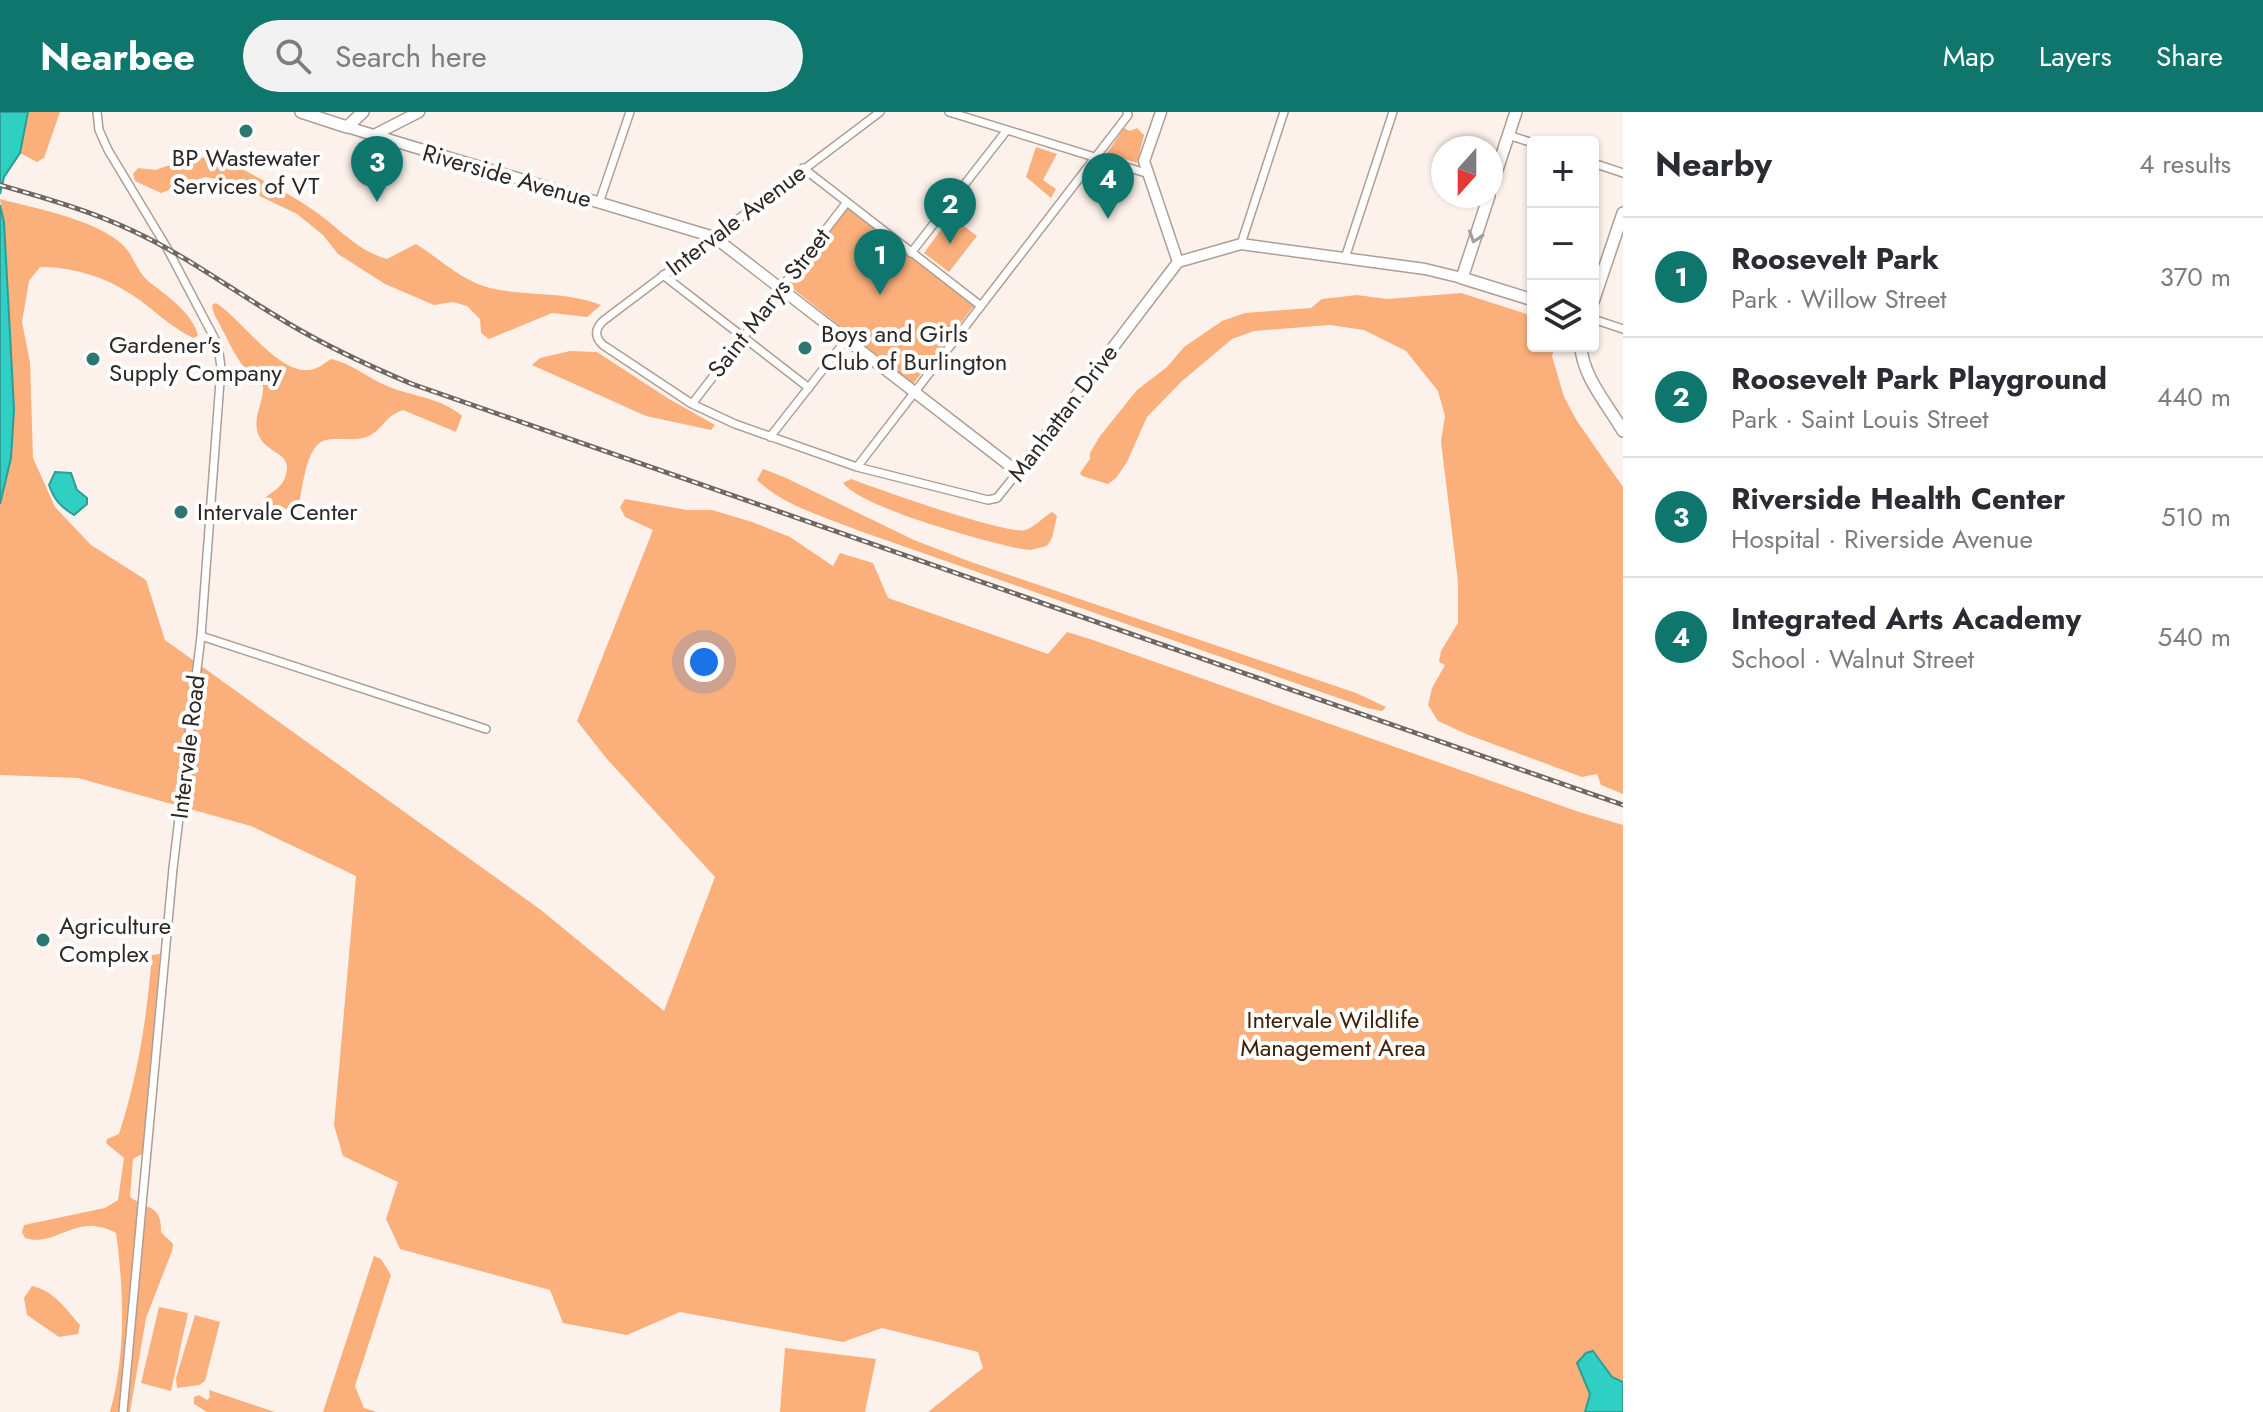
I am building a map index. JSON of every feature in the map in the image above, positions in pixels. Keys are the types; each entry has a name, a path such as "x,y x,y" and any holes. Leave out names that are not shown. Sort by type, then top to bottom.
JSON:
{"main road":[{"name":"Riverside Avenue","path":"301,112 347,127"},
{"path":"347,127 363,112"},
{"path":"1503,151 1516,112"},
{"path":"1485,208 1462,278 1527,298"},
{"path":"1599,284 1623,213"},
{"path":"1581,352 1588,373 1623,431"}],"street":[{"name":"Intervale Road","path":"97,112 99,130 108,150 167,248 218,345 221,394 209,509 201,636 172,881 123,1412"},
{"path":"374,135 419,112"},
{"path":"599,203 630,112"},
{"name":"Intervale Avenue","path":"596,331 603,321 880,112"},
{"path":"949,112 1149,174"},
{"path":"1161,112 1144,161 1178,262 1241,244 1425,269 1462,278"},
{"path":"1241,244 1284,112"},
{"path":"1345,258 1393,112"},
{"path":"857,467 1128,114"},
{"name":"Riverside Avenue","path":"347,127 714,237"},
{"path":"911,253 1007,130"},
{"path":"1508,135 1527,141"},
{"path":"1599,165 1623,173"},
{"path":"803,168 981,306"},
{"name":"Saint Marys Street","path":"692,404 847,202"},
{"path":"714,237 1018,472"},
{"name":"Manhattan Drive","path":"596,331 596,337 603,345 692,404 770,437 857,467 988,500 997,498 1018,472 1178,262"},
{"path":"663,275 809,388"},
{"path":"1599,321 1623,329"},
{"path":"770,437 846,340"},
{"path":"201,636 486,729"}],"green space":[{"path":"28,112 60,112 44,158 37,162 20,153"},
{"path":"1124,128 1130,131 1137,128 1144,135 1137,163 1107,153"},
{"path":"1036,147 1057,154 1043,180 1056,189 1051,198 1026,177"},
{"path":"215,156 224,158 300,201 376,255 387,259 416,244 480,285 504,291 574,298 601,305 587,317 552,313 489,339 481,333 480,319 467,306 453,302 434,305 385,284 338,254 323,235 297,214 229,181 205,177 161,193 135,181 133,174 138,168 156,170 183,160"},
{"name":"Intervale Wildlife Management Area","path":"0,199 65,216 111,236 123,245 148,281 185,312 198,336 193,338 186,334 130,293 106,281 67,269 40,267 29,281 22,322 30,362 33,458 55,507 91,545 146,580 165,640 541,910 664,1011 715,877 607,759 577,721 653,530 625,517 620,507 625,499 687,510 712,510 752,522 790,537 833,566 840,553 873,563 888,598 1048,654 1067,632 1623,825 1623,1412 928,1412 983,1368 978,1352 882,1328 843,1342 680,1312 627,1335 563,1323 550,1290 400,1249 386,1219 398,1182 343,1156 334,1125 356,876 251,826 78,778 0,775 0,504 11,458 14,409 4,222"},
{"path":"848,208 974,306 913,384 787,284"},
{"path":"951,216 977,236 949,272 924,253"},
{"path":"1461,293 1527,314 1527,352 1553,352 1564,397 1623,487 1623,794 1601,785 1597,774 1582,777 1466,734 1438,721 1428,705 1432,688 1445,665 1439,662 1441,651 1458,623 1458,582 1441,441 1445,416 1438,391 1406,351 1364,330 1330,325 1254,331 1232,339 1181,382 1147,417 1127,462 1116,478 1108,484 1080,473 1100,436 1137,390 1167,367 1184,347 1222,321 1245,313 1311,308 1322,299 1357,295 1387,299"},
{"path":"216,303 284,363 308,370 331,359 346,364 387,386 436,401 454,410 462,416 456,432 403,410 369,436 331,439 319,444 309,460 297,512 262,502 282,484 286,464 259,436 256,423 263,386 234,353 213,312 212,305"},
{"path":"570,351 597,352 715,425 711,430 646,416 532,365 540,358"},
{"path":"763,469 914,540 971,562 1356,693 1386,707 1382,711 1367,708 857,530 792,504 768,489 757,480"},
{"path":"851,479 941,510 1014,530 1026,530 1052,512 1057,516 1052,538 1047,546 1030,550 951,531 873,503 843,483"},
{"path":"160,954 145,1138 142,1154 133,1159 130,1197 156,1212 161,1232 173,1244 146,1318 130,1412 110,1412 119,1368 122,1323 116,1233 90,1226 36,1240 25,1238 22,1232 24,1225 105,1208 118,1200 124,1158 106,1143 107,1139 119,1134 126,1112 141,1046 152,955"},
{"path":"374,1256 381,1259 391,1275 355,1386 364,1408 377,1412 323,1412"},
{"path":"32,1286 53,1296 64,1307 80,1325 78,1334 59,1337 27,1315 24,1298"},
{"path":"159,1307 188,1313 171,1391 141,1383"},
{"path":"195,1315 220,1322 205,1381 199,1385 177,1388 176,1378"},
{"path":"785,1348 876,1359 865,1412 780,1412"},
{"path":"209,1390 275,1412 207,1412 194,1404 194,1397 199,1395 207,1400"}],"water":[{"path":"0,112 28,112 20,153 4,177 0,194"},
{"path":"0,205 4,222 14,409 11,458 0,504"},
{"path":"55,472 71,473 77,490 87,498 87,504 74,515 58,503 51,490 49,485"},
{"path":"1593,1351 1612,1377 1623,1382 1623,1412 1585,1412 1590,1394 1577,1363 1586,1353"}],"railway":[{"path":"0,185 84,211 133,231 317,339 412,384 1623,805"}],"place":[{"name":"BP Wastewater Services of VT","path":"246,131"},
{"name":"Riverside Health Center","path":"377,202"},
{"name":"Integrated Arts Academy","path":"1108,219"},
{"name":"Roosevelt Park Playground","path":"950,244"},
{"name":"Roosevelt Park","path":"880,295"},
{"name":"Boys and Girls Club of Burlington","path":"805,348"},
{"name":"Gardener's Supply Company","path":"93,359"},
{"name":"Intervale Center","path":"181,512"},
{"name":"Agriculture Complex","path":"43,940"}]}
